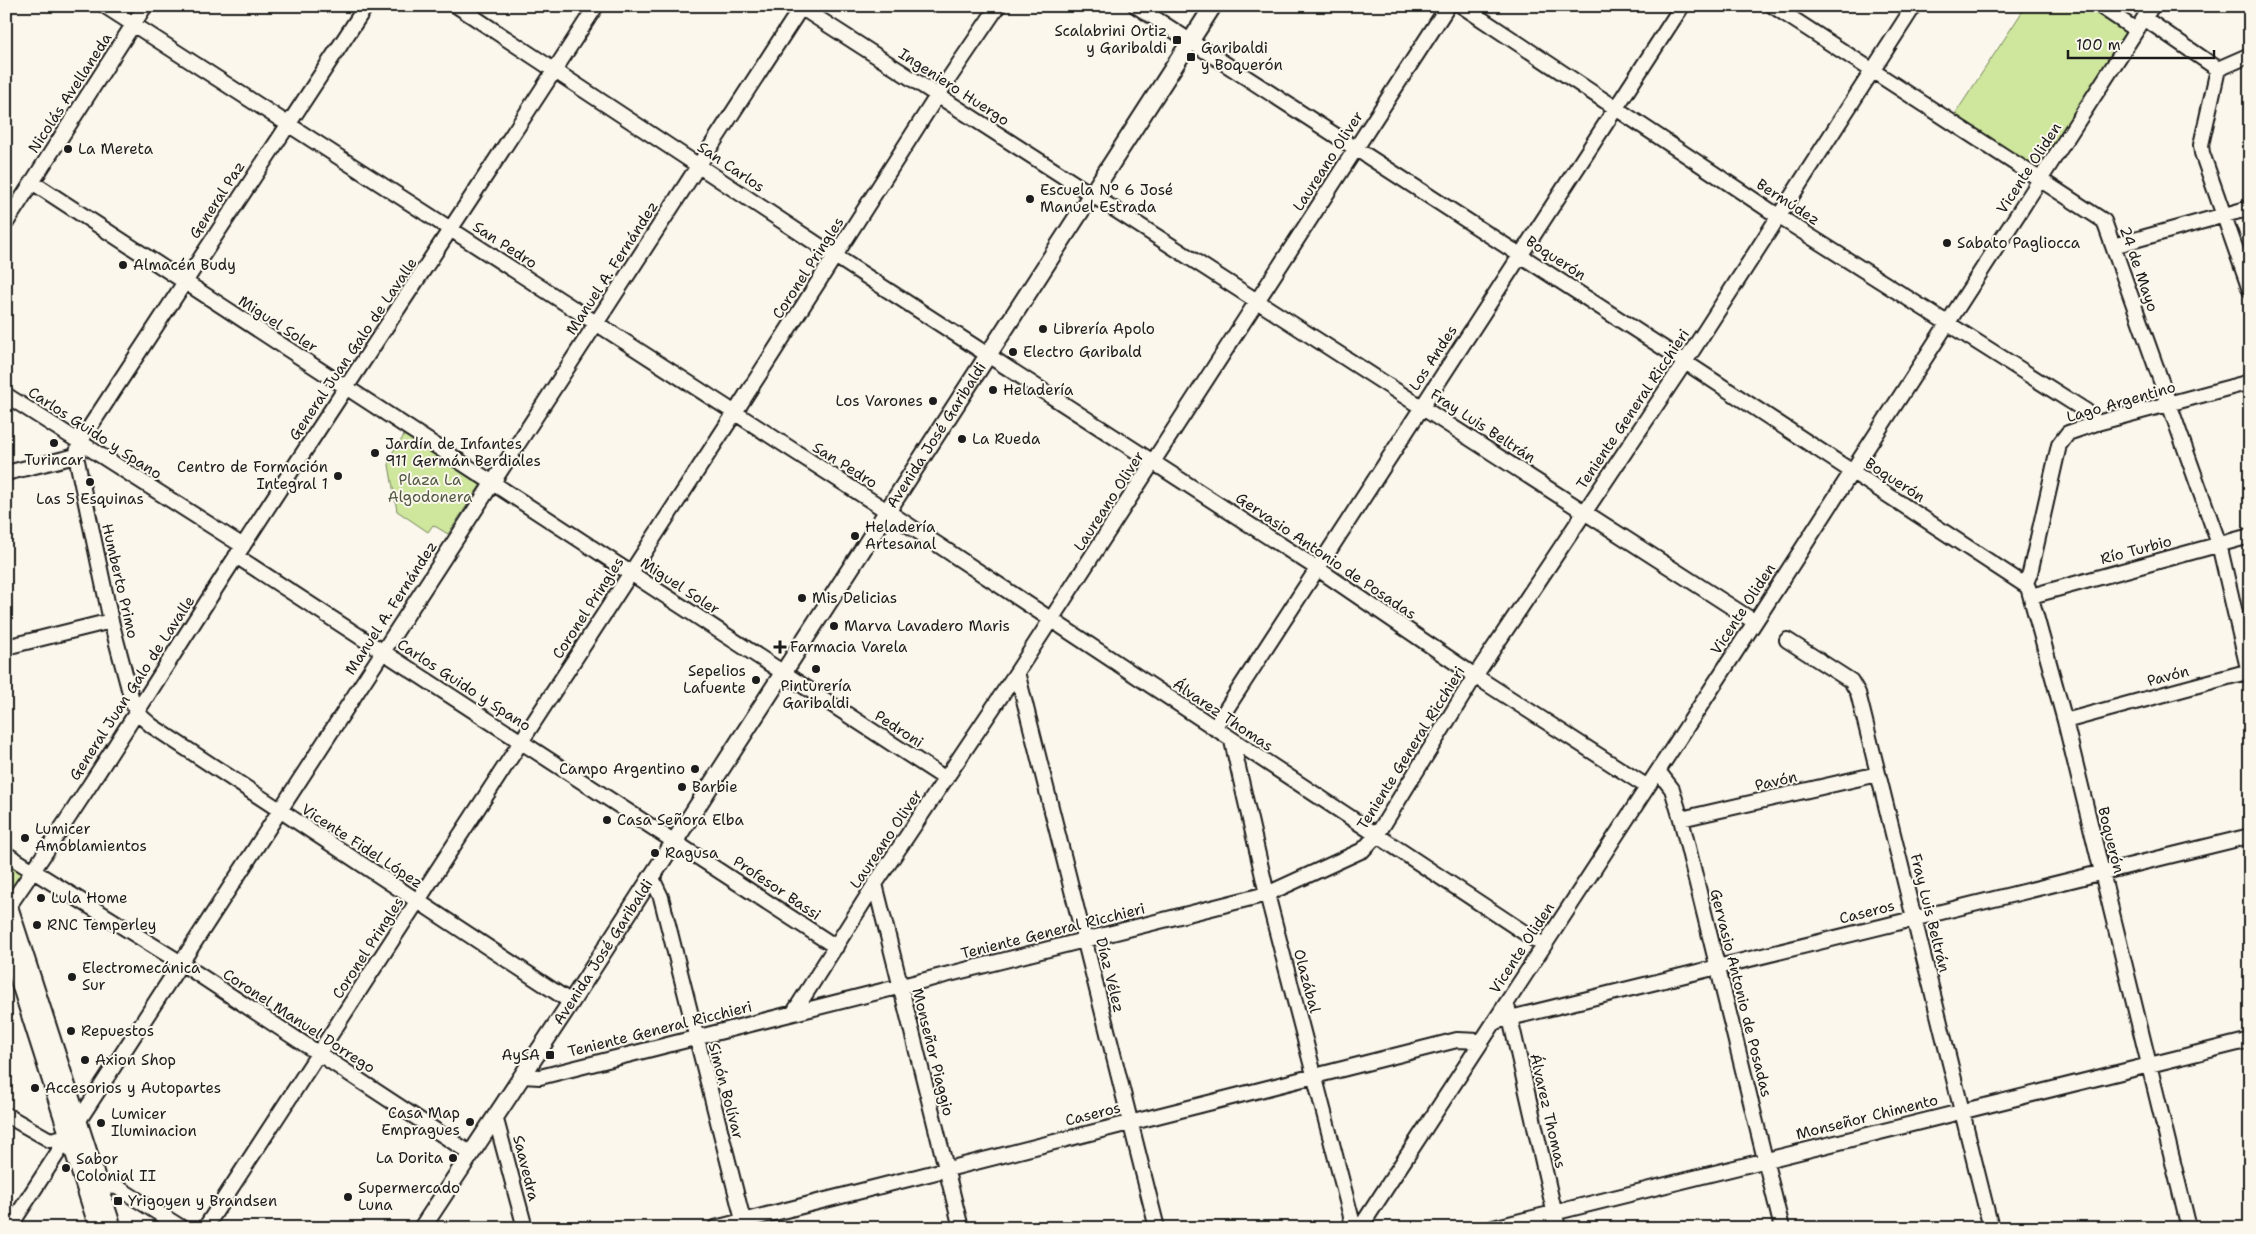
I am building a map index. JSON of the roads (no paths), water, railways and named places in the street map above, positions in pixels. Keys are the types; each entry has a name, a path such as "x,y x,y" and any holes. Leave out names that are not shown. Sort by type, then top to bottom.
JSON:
{"main road":[{"name":"Avenida José Garibaldi","path":"422,1228 571,1002 674,839 784,672 1213,6"},
{"path":"7,904 79,1121 92,1185 98,1228"},
{"path":"6,940 68,1136 112,1228"}],"street":[{"name":"San Pedro","path":"106,6 452,229 734,414 887,511"},
{"name":"Nicolás Avellaneda","path":"6,223 11,205 32,182 145,6"},
{"name":"General Paz","path":"78,449 183,282 366,6"},
{"name":"San Carlos","path":"457,6 835,256 988,354"},
{"name":"General Juan Galo de Lavalle","path":"7,904 33,871 137,713 240,551 596,6"},
{"name":"Coronel Pringles","path":"205,1228 734,414 937,96 998,6"},
{"name":"Boquerón","path":"1136,6 1685,362 2028,590 2066,721 2148,1066 2189,1228"},
{"name":"Laureano Oliver","path":"794,1012 875,884 1017,672 1448,6"},
{"name":"Bermúdez","path":"1462,6 1617,107 1778,216 1947,325 2086,411 2097,423"},
{"name":"Los Andes","path":"1214,728 1682,6"},
{"name":"24 de Mayo","path":"1773,6 2040,180 2101,217 2219,544 2249,673"},
{"name":"Teniente General Ricchieri","path":"522,1076 540,1078 794,1012 1267,894 1363,850 1377,834 1475,676 1685,362 1871,70 1914,6"},
{"path":"2100,6 2140,24 2218,69"},
{"name":"Vicente Oliden","path":"1360,1228 1646,786 1755,622 2152,6"},
{"name":"Ingeniero Huergo","path":"801,7 1092,194"},
{"name":"Manuel A. Fernández","path":"9,1228 801,7"},
{"path":"2218,69 2250,55"},
{"path":"2218,69 2201,145 2204,160 2250,290"},
{"name":"Miguel Soler","path":"32,182 183,282 492,481 630,574 784,672"},
{"name":"Fray Luis Beltrán","path":"1092,194 1755,622"},
{"path":"2113,246 2250,208"},
{"name":"Gervasio Antonio de Posadas","path":"988,354 1318,569 1475,676 1646,786"},
{"name":"Lago Argentino","path":"2028,590 2030,573 2059,445 2068,433 2097,423 2170,405 2250,382"},
{"name":"Carlos Guido y Spano","path":"6,395 78,449 240,551 382,652 674,839"},
{"path":"6,473 78,449"},
{"name":"Humberto Primo","path":"78,449 111,621 137,713"},
{"name":"Álvarez Thomas","path":"887,511 1543,945"},
{"name":"Río Turbio","path":"2028,590 2250,536"},
{"path":"6,647 111,621"},
{"name":"Fray Luis Beltrán","path":"1787,640 1837,670 1855,687 1991,1228"},
{"name":"Pedroni","path":"784,672 946,780"},
{"name":"Díaz Vélez","path":"1017,672 1157,1228"},
{"name":"Pavón","path":"2066,721 2249,673"},
{"name":"Vicente Fidel López","path":"137,713 152,726 279,811 571,1002"},
{"name":"Olazábal","path":"1232,741 1267,894 1354,1228"},
{"name":"Gervasio Antonio de Posadas","path":"1658,770 1672,789 1681,819 1782,1228"},
{"name":"Pavón","path":"1681,819 1878,774"},
{"name":"Caseros","path":"1494,1022 1914,917 2250,836"},
{"name":"Profesor Bassi","path":"674,839 836,947"},
{"name":"Coronel Manuel Dorrego","path":"6,854 180,963 470,1153"},
{"name":"Simón Bolívar","path":"651,876 661,897 744,1224"},
{"name":"Monseñor Piaggio","path":"875,884 961,1228"},
{"name":"Álvarez Thomas","path":"1506,1001 1558,1228"},
{"name":"Caseros","path":"715,1228 744,1224 945,1169 1457,1040 1480,1041"},
{"name":"Monseñor Chimento","path":"1494,1228 1962,1110 2250,1040"},
{"path":"6,1115 50,1140 68,1136"},
{"name":"Saavedra","path":"495,1116 525,1228"},
{"path":"92,1185 116,1187 182,1228"}],"place":[{"name":"Scalabrini Ortiz y Garibaldi","path":"1177,40"},
{"name":"Garibaldi y Boquerón","path":"1191,57"},
{"name":"La Mereta","path":"68,149"},
{"name":"Escuela N° 6 José Manuel Estrada","path":"1030,199"},
{"name":"Sabato Pagliocca","path":"1947,243"},
{"name":"Almacén Budy","path":"123,265"},
{"name":"Librería Apolo","path":"1043,329"},
{"name":"Electro Garibald","path":"1013,352"},
{"name":"Heladería","path":"993,390"},
{"name":"Los Varones","path":"933,401"},
{"name":"La Rueda","path":"962,439"},
{"name":"Turincar","path":"54,443"},
{"name":"Jardín de Infantes 911 Germán Berdiales","path":"375,453"},
{"name":"Centro de Formación Integral 1","path":"338,476"},
{"name":"Las 5 Esquinas","path":"90,482"},
{"name":"Heladería Artesanal","path":"855,536"},
{"name":"Mis Delicias","path":"802,598"},
{"name":"Marva Lavadero Maris","path":"834,626"},
{"name":"Farmacia Varela","path":"780,647"},
{"name":"Pinturería Garibaldi","path":"816,669"},
{"name":"Sepelios Lafuente","path":"756,680"},
{"name":"Campo Argentino","path":"695,769"},
{"name":"Barbie","path":"682,787"},
{"name":"Casa Señora Elba","path":"607,820"},
{"name":"Lumicer Amoblamientos","path":"25,838"},
{"name":"Ragusa","path":"655,853"},
{"name":"Lula Home","path":"41,898"},
{"name":"RNC Temperley","path":"37,925"},
{"name":"Electromecánica Sur","path":"72,977"},
{"name":"Repuestos","path":"71,1031"},
{"name":"AySA","path":"550,1055"},
{"name":"Axion Shop","path":"85,1060"},
{"name":"Accesorios y Autopartes","path":"35,1088"},
{"name":"Casa Map Empragues","path":"470,1122"},
{"name":"Lumicer Iluminacion","path":"101,1123"},
{"name":"La Dorita","path":"453,1158"},
{"name":"Sabor Colonial II","path":"66,1168"},
{"name":"Supermercado Luna","path":"348,1197"},
{"name":"Yrigoyen y Brandsen","path":"118,1201"}],"park label":[{"name":"Plaza La Algodonera","path":"430,488"}]}
